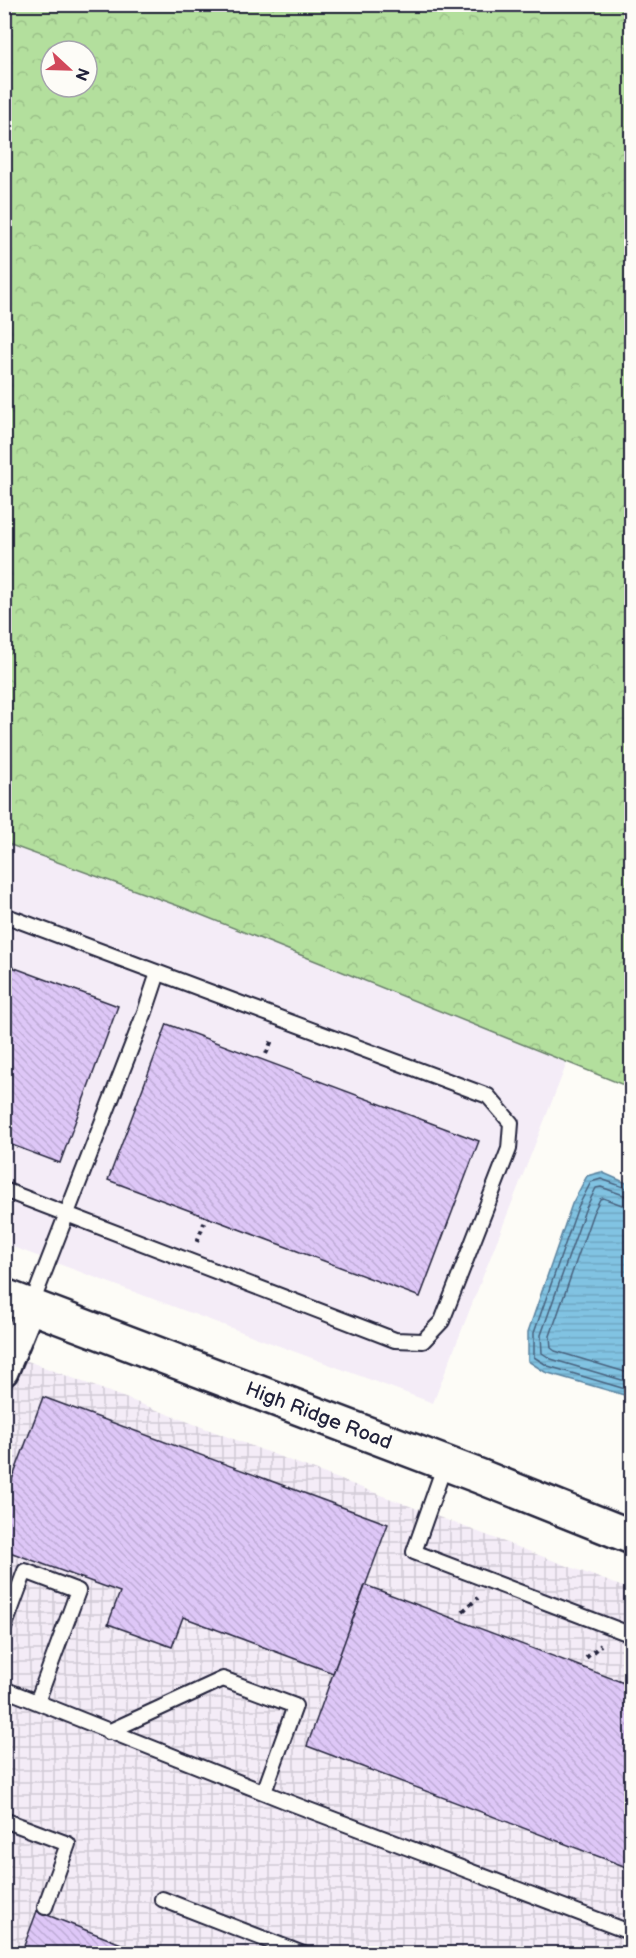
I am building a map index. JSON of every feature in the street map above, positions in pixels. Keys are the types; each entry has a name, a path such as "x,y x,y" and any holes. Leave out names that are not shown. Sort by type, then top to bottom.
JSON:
{"street":[{"path":"4,1372 18,1301"},
{"name":"High Ridge Road","path":"18,1301 632,1537"}],"lane":[{"path":"4,915 488,1096 511,1123 509,1149 442,1321 423,1341 395,1340 4,1190"},
{"path":"18,1301 68,1214 158,973"},
{"path":"445,1464 414,1552 632,1635"},
{"path":"4,1628 25,1571 78,1591 37,1702"},
{"path":"108,1732 223,1679 295,1706 264,1792"},
{"path":"4,1689 108,1732 632,1933"},
{"path":"4,1820 68,1844 45,1907"},
{"path":"162,1899 303,1953"}],"path":[{"path":"266,1054 275,1032"},
{"path":"196,1246 204,1223"},
{"path":"463,1611 485,1593"},
{"path":"586,1658 609,1639"}],"shaded area":[{"path":"4,843 184,908 567,1063 433,1403 5,1244"},
{"path":"4,1352 631,1590 631,1953 5,1953"}],"green space":[{"path":"4,5 631,5 631,1088 184,908 5,843"}],"water":[{"path":"601,1172 631,1185 631,1397 545,1372 528,1361 528,1332 572,1204 587,1176"}],"building":[{"path":"4,964 118,1006 60,1163 4,1142"},
{"path":"167,1024 479,1141 420,1297 108,1180"},
{"path":"43,1397 388,1524 333,1673 183,1617 172,1647 108,1624 120,1592 4,1550 4,1501"},
{"path":"365,1585 632,1686 632,1863 629,1868 307,1746"},
{"path":"37,1911 147,1954 21,1954"}]}
